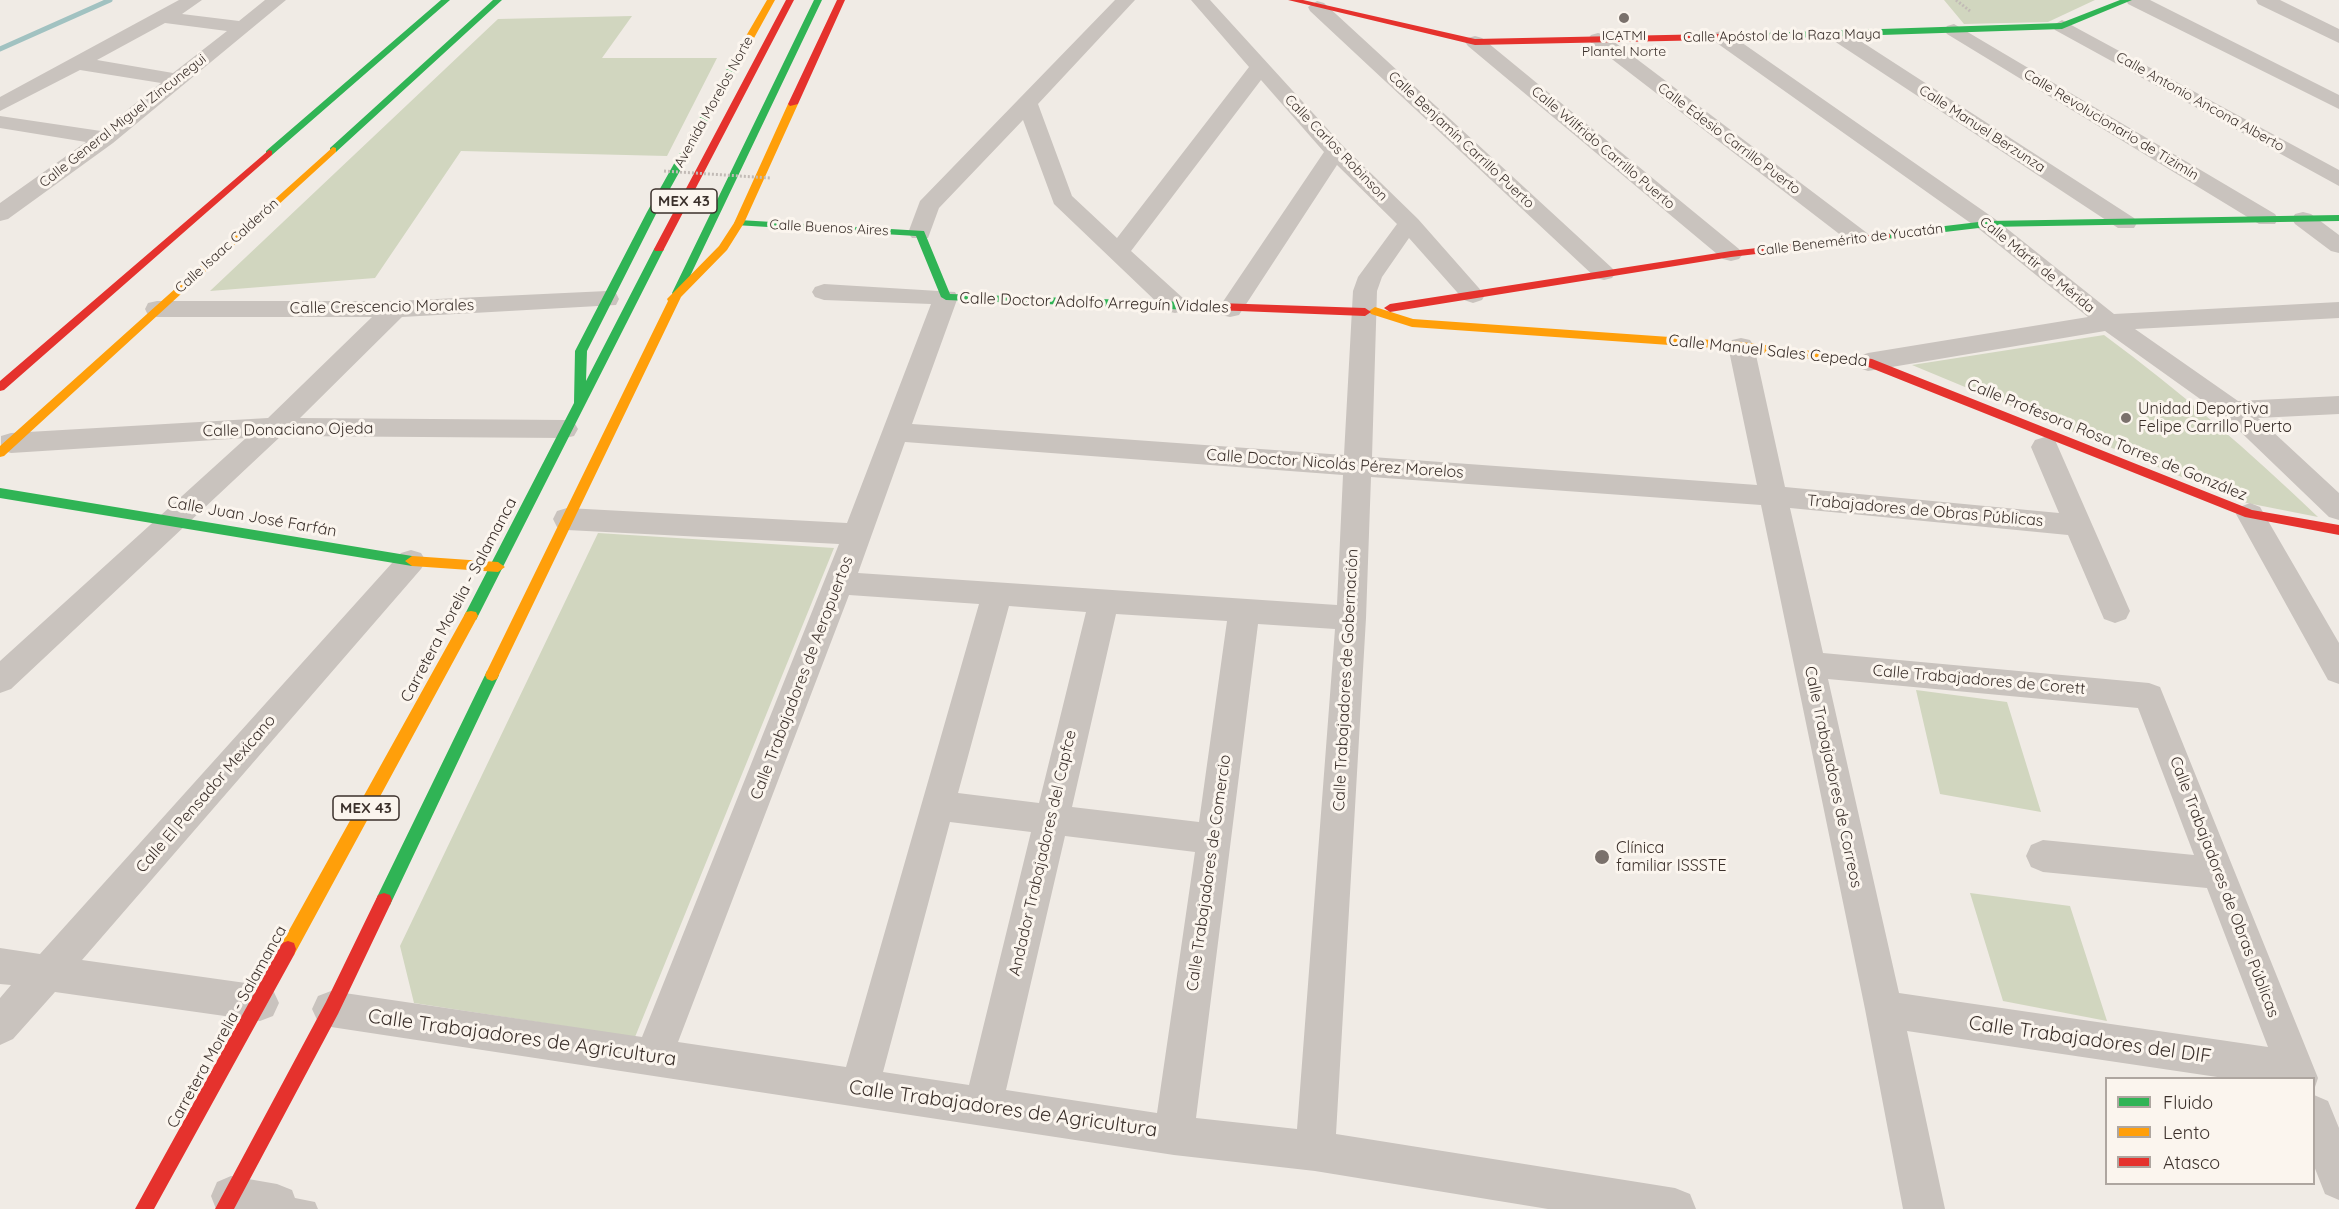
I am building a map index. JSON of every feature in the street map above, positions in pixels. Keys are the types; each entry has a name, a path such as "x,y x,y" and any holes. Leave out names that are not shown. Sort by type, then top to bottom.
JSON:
{"main road":[{"path":"0,387 422,34 446,0"},
{"name":"Avenida Morelos Norte","path":"579,402 581,351 652,212 771,0"},
{"name":"Carretera Morelia - Salamanca","path":"144,1209 260,1003 498,567 565,429 790,0"},
{"name":"MEX 43","path":"228,1203 331,1009 818,0"},
{"path":"672,299 723,248 739,223 841,0"},
{"name":"Calle Apóstol de la Raza Maya","path":"1292,0 1475,42 1838,35 2062,26 2128,0"},
{"name":"Calle Isaac Calderón","path":"5,448 498,2"},
{"path":"422,34 456,40"},
{"name":"Calle Benemérito de Yucatán","path":"1370,311 1731,254 1987,224 2339,218"},
{"name":"Calle Buenos Aires","path":"739,223 920,233"},
{"path":"920,233 946,297"},
{"name":"Calle Doctor Adolfo Arreguín Vidales","path":"946,297 1230,309 1370,311"},
{"name":"Calle Manuel Sales Cepeda","path":"1370,311 1412,323 1741,346 1868,362"},
{"name":"Calle Profesora Rosa Torres de González","path":"1868,362 2250,514 2339,530"},
{"name":"Calle Juan José Farfán","path":"0,493 411,561 498,567"}],"street":[{"path":"0,105 193,0"},
{"name":"Calle General Miguel Zincunegui","path":"0,214 105,138 277,0"},
{"path":"920,233 928,206 1126,0"},
{"name":"Calle Carlos Robinson","path":"1200,0 1335,151 1410,224 1473,295"},
{"path":"2134,0 2339,104"},
{"path":"2265,0 2339,38"},
{"name":"Calle Benjamín Carrillo Puerto","path":"1317,7 1604,273"},
{"path":"2296,16 2339,16"},
{"path":"163,17 244,27"},
{"name":"Calle Antonio Ancona Alberto","path":"2062,26 2339,179"},
{"name":"Calle Revolucionario de Tizimín","path":"1954,30 2267,219"},
{"name":"Calle Manuel Berzunza","path":"1838,35 2126,223"},
{"name":"Calle Mártir de Mérida","path":"1721,37 1987,224 2109,322 2233,410 2339,510"},
{"name":"Calle Edesio Carrillo Puerto","path":"1598,39 1859,238"},
{"name":"Calle Wilfrido Carrillo Puerto","path":"1475,42 1731,254"},
{"path":"77,63 177,80"},
{"path":"1118,252 1260,67"},
{"path":"1027,102 1062,199 1175,305"},
{"path":"0,122 105,138"},
{"path":"1230,309 1335,151"},
{"path":"0,193 24,196"},
{"path":"2303,219 2339,246"},
{"name":"Calle Trabajadores de Gobernación","path":"1315,1151 1351,618 1357,465 1370,311 1365,291 1370,277 1410,224"},
{"name":"Calle Doctor Adolfo Arreguín Vidales","path":"824,292 946,297"},
{"name":"Calle Trabajadores de Aeropuertos","path":"653,1057 858,534 946,297"},
{"name":"Calle Crescencio Morales","path":"157,309 395,309 608,299"},
{"path":"0,680 275,427 395,309"},
{"name":"Calle Manuel Sales Cepeda","path":"1868,362 2109,322 2339,310"},
{"name":"Calle Trabajadores de Correos","path":"1741,346 1884,1009 1924,1209"},
{"path":"2233,410 2339,405"},
{"name":"Calle Donaciano Ojeda","path":"5,448 275,427 565,429"},
{"name":"Calle Doctor Nicolás Pérez Morelos","path":"897,432 1773,496"},
{"path":"2045,447 2115,611"},
{"name":"Trabajadores de Obras Públicas","path":"1773,496 2078,525"},
{"path":"2250,514 2339,671"},
{"path":"567,519 858,534"},
{"name":"Calle El Pensador Mexicano","path":"0,1026 411,561"},
{"path":"839,583 1351,618"},
{"path":"859,1088 998,594"},
{"name":"Andador Trabajadores del Capfce","path":"983,1106 1104,601"},
{"name":"Calle Trabajadores de Comercio","path":"1174,1135 1244,611"},
{"name":"Calle Trabajadores de Corett","path":"1809,664 2149,696"},
{"name":"Calle Trabajadores de Obras Públicas","path":"2149,696 2298,1074"},
{"path":"938,806 1214,839"},
{"path":"2043,856 2219,873"},
{"path":"0,966 260,1003"},
{"name":"Calle Trabajadores de Agricultura","path":"331,1009 1174,1135 1315,1151 1675,1209"},
{"name":"Calle Trabajadores del DIF","path":"1884,1009 2298,1074"},
{"path":"2315,1119 2336,1164"},
{"path":"228,1203 288,1208"}],"path":[{"path":"664,171 770,178"}],"green space":[{"path":"1944,0 2095,0 2048,22 1964,24"},
{"path":"632,16 602,58 717,58 667,156 461,151 375,278 210,291 498,19"},
{"name":"Unidad Deportiva Felipe Carrillo Puerto","path":"2104,335 2214,423 2318,517 2242,502 1912,365"},
{"path":"598,533 834,548 635,1037 414,1003 400,946"},
{"path":"1916,690 2007,702 2041,812 1940,794"},
{"path":"1970,893 2070,906 2107,1021 2003,1001"}],"waterway":[{"path":"0,49 110,0"}],"traffic: fast":[{"path":"269,153 446,0"},
{"path":"333,150 498,0"},
{"path":"677,293 818,0"},
{"path":"1761,36 2062,26 2128,0"},
{"path":"579,402 581,351 652,212 733,67"},
{"path":"1886,236 1987,224 2339,218"},
{"path":"739,223 920,233 946,297 1218,307"},
{"path":"471,616 659,249"},
{"path":"0,493 412,561"},
{"path":"384,900 492,675"}],"traffic: slow":[{"path":"733,67 771,0"},
{"path":"672,299 723,248 739,223 793,104"},
{"path":"0,453 333,150"},
{"path":"492,675 677,293"},
{"path":"1375,311 1412,323 1741,346 1858,361"},
{"path":"412,561 498,567"},
{"path":"288,949 471,616"}],"traffic: jam":[{"path":"659,249 790,0"},
{"path":"793,104 841,0"},
{"path":"1292,0 1475,42 1761,36"},
{"path":"0,387 269,153"},
{"path":"1390,308 1731,254 1886,236"},
{"path":"1218,307 1365,312"},
{"path":"1858,361 1868,362 2250,514 2339,530"},
{"path":"224,1209 332,1008 384,900"},
{"path":"144,1209 288,949"}],"place":[{"name":"ICATMI Plantel Norte","path":"1624,18"},
{"name":"Unidad Deportiva Felipe Carrillo Puerto","path":"2126,418"},
{"name":"Clínica familiar ISSSTE","path":"1602,857"}]}
